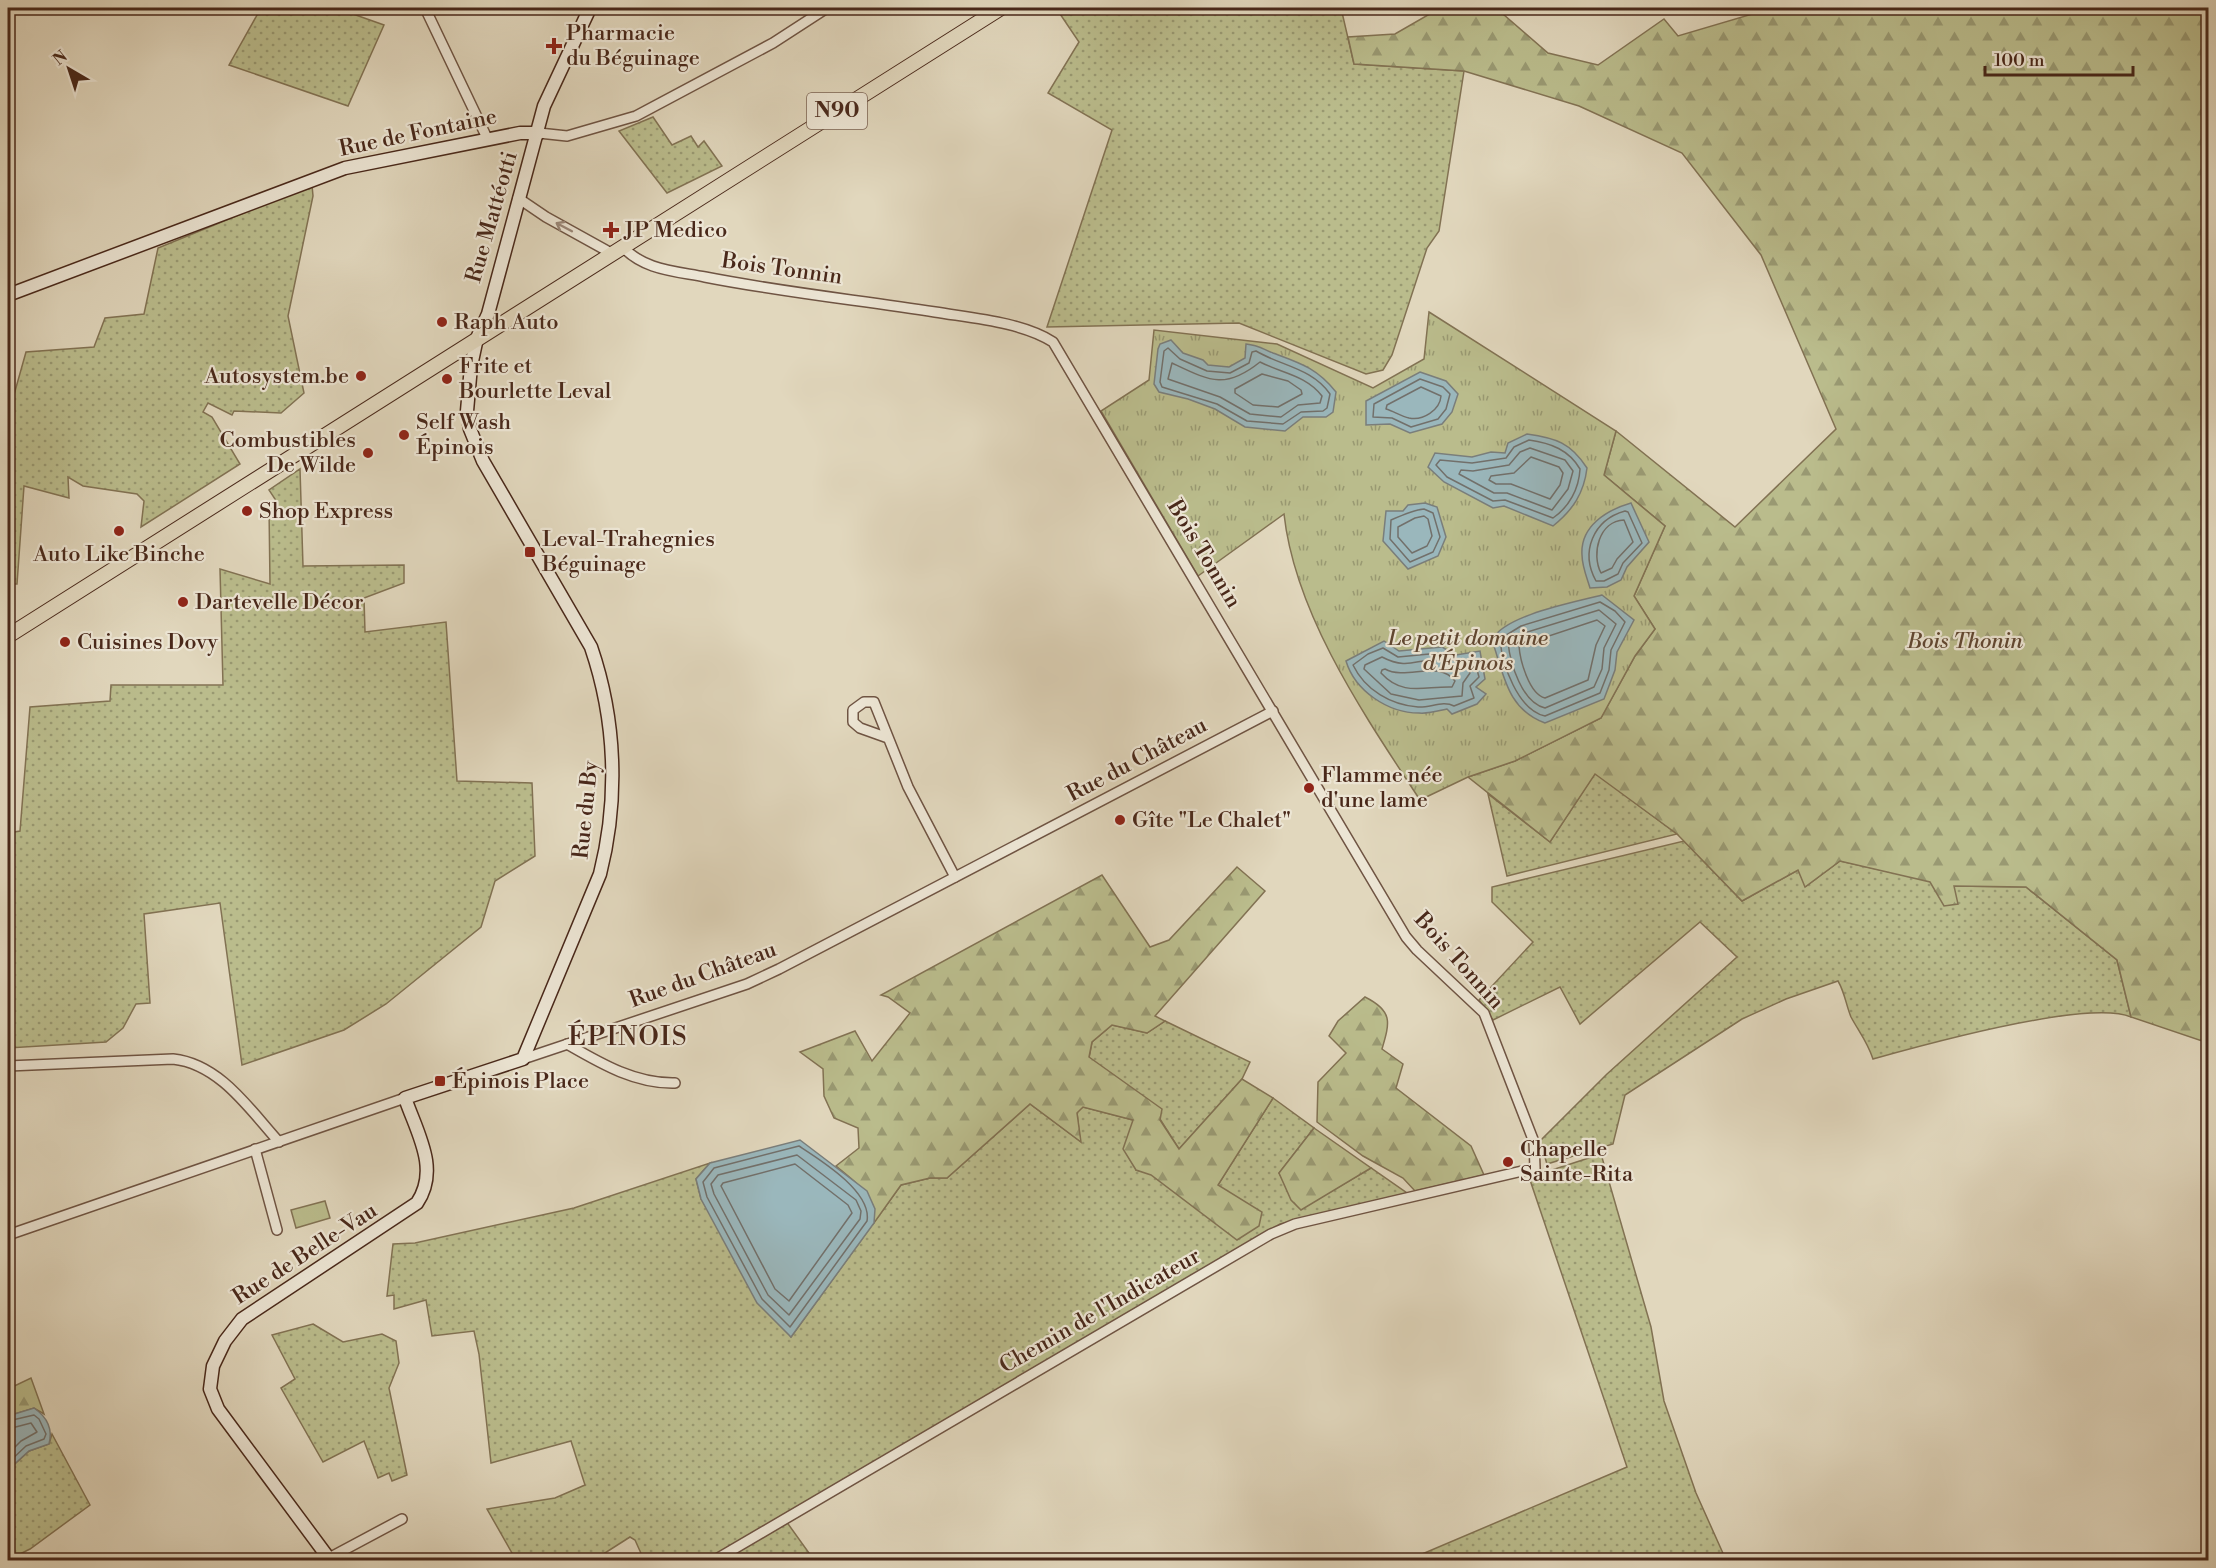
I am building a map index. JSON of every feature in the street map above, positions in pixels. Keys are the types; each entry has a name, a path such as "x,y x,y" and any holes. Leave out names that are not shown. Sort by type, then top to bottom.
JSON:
{"main road":[{"name":"N90","path":"8,636 1001,8"}],"street":[{"path":"425,8 488,140"},
{"name":"Rue Mattéotti","path":"477,338 488,314 518,198 539,133 544,106 590,8"},
{"name":"Rue de Fontaine","path":"8,295 345,168 520,133 567,136 636,116 773,43 826,8"},
{"name":"Bois Tonnin","path":"518,198 546,217 633,259 655,267 728,281 977,319 1040,334 1053,342 1406,937 1416,950 1484,1013 1534,1142 1534,1168"},
{"name":"Rue du By","path":"477,338 467,400 472,436 483,461 591,647 603,688 613,753 607,846 600,874 523,1059"},
{"path":"888,738 860,728 853,722 853,710 864,702 874,702 908,787 955,877"},
{"name":"Rue du Château","path":"523,1059 747,984 1273,711"},
{"path":"567,1044 589,1057 647,1082 675,1083"},
{"path":"8,1066 173,1059 189,1062 217,1077 230,1088 279,1142"},
{"path":"8,1235 523,1059"},
{"name":"Rue de Belle-Vau","path":"330,1559 218,1408 210,1389 210,1380 218,1353 242,1319 417,1203 426,1186 429,1166 405,1098"},
{"path":"255,1149 277,1230"},
{"name":"Chemin de l'Indicateur","path":"715,1560 1271,1234 1295,1224 1534,1168"},
{"path":"330,1559 402,1519"}],"green space":[{"path":"261,8 336,8 384,25 348,106 229,65"},
{"path":"1056,8 1341,8 1354,64 1464,71 1439,231 1427,248 1392,355 1383,370 1366,374 1239,323 1047,327 1112,130 1048,93 1079,42"},
{"name":"Bois Thonin","path":"1440,8 1496,8 1548,53 1598,65 1664,19 1678,36 1766,10 1766,8 2208,8 2208,1043 2131,1017 2117,960 2026,887 1954,886 1958,904 1944,906 1930,882 1840,861 1805,887 1798,870 1742,901 1677,834 1595,774 1550,842 1468,777 1515,761 1601,718 1635,656 1655,629 1634,596 1665,526 1604,475 1616,431 1735,527 1836,429 1761,255 1682,153 1579,106 1464,71 1354,64 1348,37 1395,34"},
{"path":"653,117 672,145 691,136 698,147 704,141 722,166 667,193 619,131"},
{"path":"312,185 313,196 288,316 304,393 281,413 234,411 232,415 208,403 203,412 212,417 240,464 141,527 144,501 137,494 83,486 68,477 69,498 24,486 17,584 8,584 8,416 26,352 94,347 105,318 144,314 158,248"},
{"name":"Le petit domaine d'Épinois","path":"1429,312 1616,431 1604,475 1665,526 1634,596 1655,629 1635,656 1601,718 1515,761 1468,777 1420,800 1356,699 1317,627 1291,552 1284,514 1198,576 1101,411 1149,380 1154,330 1277,344 1373,388 1424,359"},
{"path":"300,469 303,566 404,565 404,583 364,598 365,632 446,622 457,781 532,783 535,856 495,881 481,927 386,1004 344,1030 242,1065 220,903 144,914 150,1003 136,1004 123,1028 106,1042 8,1048 8,833 20,831 30,707 110,701 111,685 223,685 220,569 270,584 269,507 277,502 269,490"},
{"path":"1595,773 1677,834 1507,876 1488,794 1550,842"},
{"path":"1684,841 1742,901 1798,870 1806,886 1840,861 1953,886 2026,887 2117,960 2131,1017 2110,1013 2044,1019 1965,1035 1873,1059 1851,1017 1838,981 1786,999 1742,1019 1625,1095 1613,1144 1547,1164 1540,1141 1607,1074 1737,957 1700,922 1580,1024 1560,987 1493,1020 1479,1000 1533,942 1492,902 1492,887"},
{"path":"1237,867 1265,891 1155,1016 1165,1021 1147,1033 1112,1025 1092,1042 1089,1057 1162,1109 1160,1120 1179,1149 1242,1079 1273,1098 1218,1185 1262,1212 1259,1226 1237,1240 1151,1175 1136,1170 1123,1149 1133,1120 1083,1107 1077,1113 1081,1142 1030,1104 947,1178 930,1178 901,1185 874,1223 872,1204 868,1197 836,1166 859,1148 858,1128 834,1118 824,1096 823,1069 800,1052 855,1031 872,1061 910,1013 888,997 881,995 1102,875 1150,947 1169,940"},
{"path":"1365,997 1381,1007 1387,1018 1387,1031 1382,1049 1403,1064 1396,1088 1471,1146 1484,1175 1415,1191 1403,1178 1363,1156 1317,1122 1318,1082 1346,1053 1329,1036 1338,1021"},
{"path":"1165,1021 1250,1062 1242,1079 1179,1149 1160,1119 1089,1058 1092,1042 1112,1025 1147,1033"},
{"path":"1273,1098 1314,1128 1279,1173 1301,1209 1371,1168 1407,1193 1280,1224 708,1560 644,1560 635,1540 630,1537 594,1560 516,1560 487,1509 555,1498 585,1485 571,1441 491,1463 479,1354 474,1331 432,1336 426,1300 394,1309 394,1295 387,1296 393,1244 415,1243 574,1208 710,1163 696,1179 701,1199 791,1337 901,1185 930,1178 947,1178 1030,1104 1080,1141 1077,1112 1083,1107 1133,1120 1136,1170 1218,1185"},
{"path":"1314,1128 1371,1168 1301,1210 1291,1200 1279,1173"},
{"path":"1601,1154 1651,1327 1664,1401 1696,1493 1726,1560 1408,1560 1627,1467 1528,1174 1552,1170"},
{"path":"325,1201 330,1218 296,1228 291,1210"},
{"path":"313,1324 343,1342 382,1334 396,1341 399,1363 389,1388 407,1475 392,1481 389,1473 378,1478 364,1441 323,1462 281,1388 295,1379 272,1335"},
{"path":"31,1378 44,1414 34,1408 8,1416 8,1389"},
{"path":"52,1434 90,1505 30,1549 8,1560 8,1470 29,1451 49,1444"},
{"path":"786,1521 814,1560 720,1560"}],"water":[{"path":"1171,340 1183,353 1203,360 1208,365 1229,367 1245,358 1246,344 1300,363 1322,377 1336,392 1333,412 1326,417 1303,417 1285,431 1245,427 1215,409 1159,392 1154,384 1158,349 1160,344"},
{"path":"1420,372 1446,381 1458,394 1452,412 1442,424 1410,433 1390,424 1366,425 1366,401"},
{"path":"1527,434 1546,437 1562,443 1575,453 1587,468 1576,500 1553,526 1504,506 1493,508 1444,482 1428,467 1435,453 1472,457 1491,452 1505,453 1508,443"},
{"path":"1425,503 1437,507 1446,537 1438,556 1408,569 1383,541 1386,511 1403,511 1408,505"},
{"path":"1631,503 1649,542 1627,567 1621,580 1607,587 1590,588 1582,559 1585,536 1604,515"},
{"path":"1602,595 1634,620 1617,652 1615,670 1604,699 1545,723 1532,717 1522,709 1509,689 1492,640 1499,631 1525,617"},
{"path":"1384,641 1399,651 1442,647 1456,655 1480,651 1485,679 1476,687 1486,694 1477,704 1452,714 1447,709 1426,713 1407,712 1385,704 1365,691 1350,672 1346,661"},
{"path":"800,1140 867,1191 875,1209 874,1223 791,1337 757,1303 701,1199 696,1179 710,1163"},
{"path":"34,1408 48,1424 49,1444 29,1451 8,1470 8,1416"}],"place":[{"name":"Pharmacie du Béguinage","path":"554,46"},
{"name":"JP Medico","path":"611,230"},
{"name":"Raph Auto","path":"442,322"},
{"name":"Autosystem.be","path":"361,376"},
{"name":"Frite et Bourlette Leval","path":"447,379"},
{"name":"Self Wash Épinois","path":"404,435"},
{"name":"Combustibles De Wilde","path":"368,453"},
{"name":"Shop Express","path":"247,511"},
{"name":"Auto Like Binche","path":"119,531"},
{"name":"Leval-Trahegnies Béguinage","path":"530,552"},
{"name":"Dartevelle Décor","path":"183,602"},
{"name":"Cuisines Dovy","path":"65,642"},
{"name":"Flamme née d'une lame","path":"1309,788"},
{"name":"Gîte \"Le Chalet\"","path":"1120,820"},
{"name":"Épinois Place","path":"440,1081"},
{"name":"Chapelle Sainte-Rita","path":"1508,1162"}],"district":[{"name":"ÉPINOIS","path":"628,1037"}]}
